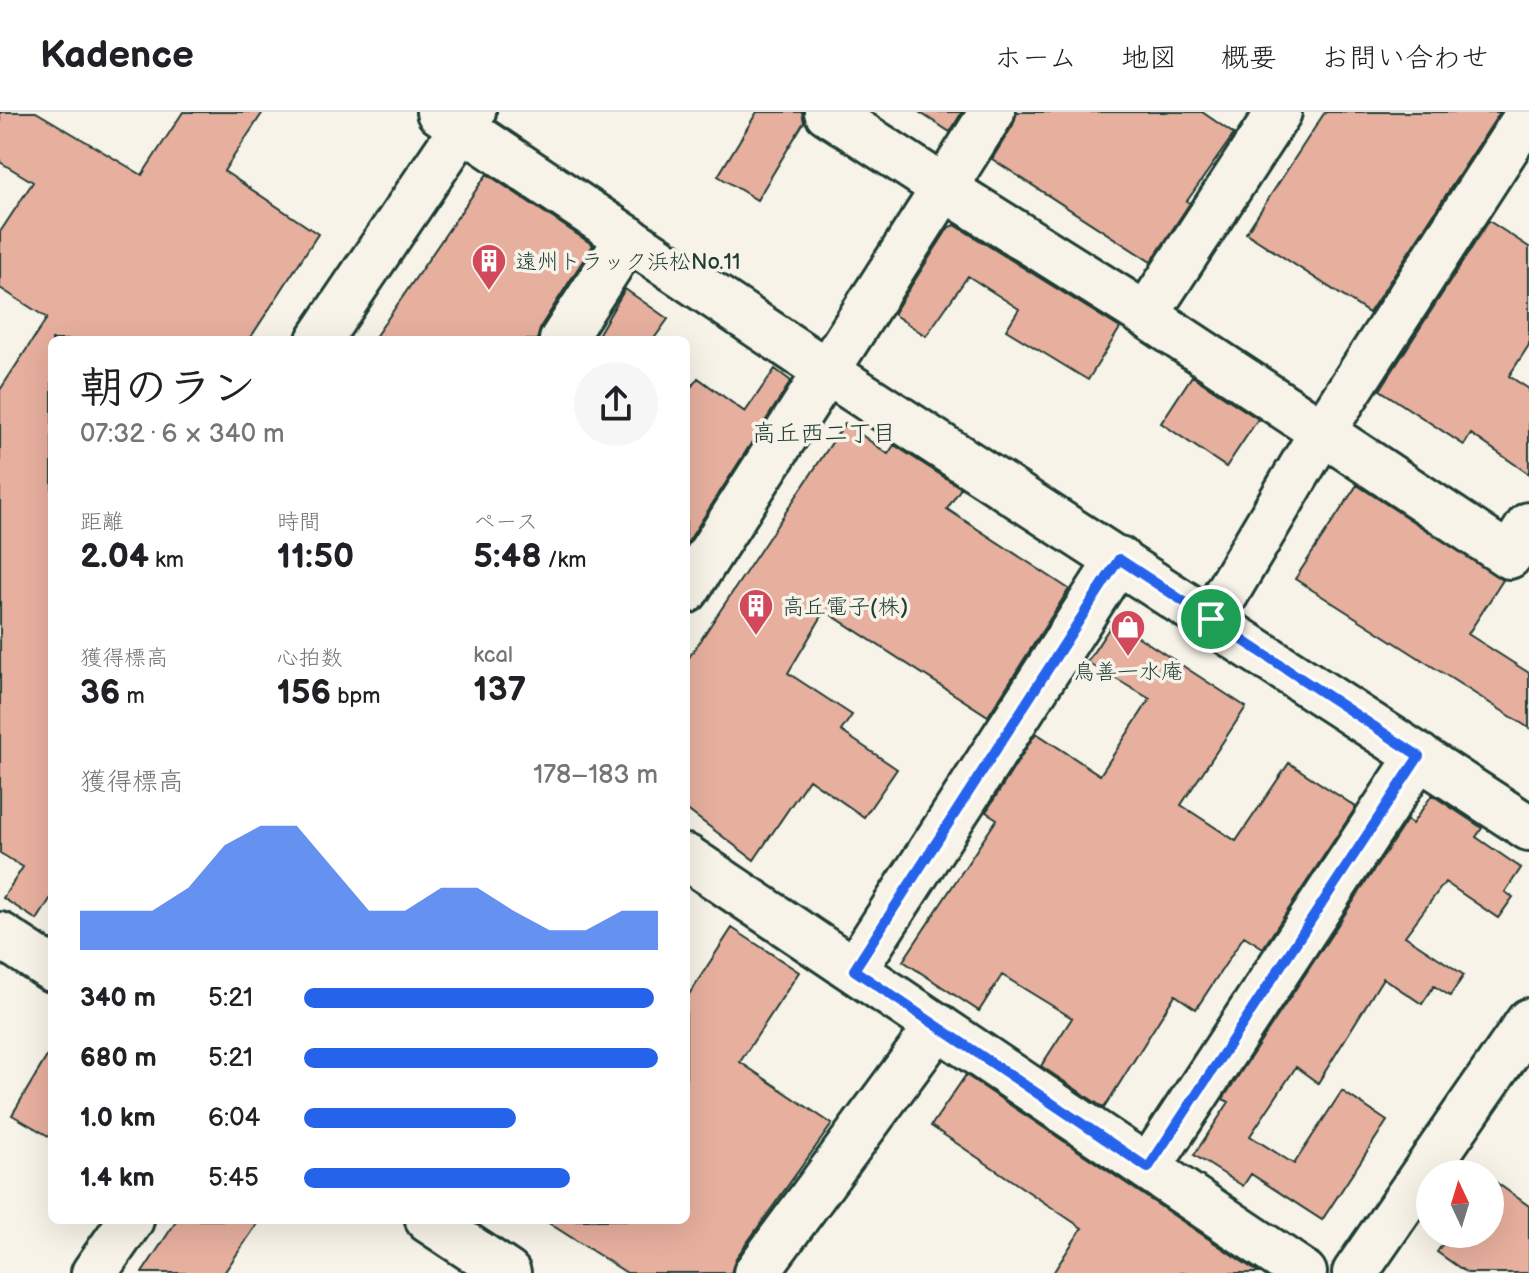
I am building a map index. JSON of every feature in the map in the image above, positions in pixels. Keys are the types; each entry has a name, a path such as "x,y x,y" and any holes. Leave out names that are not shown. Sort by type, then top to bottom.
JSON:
{"street":[{"path":"827,112 1146,315 1509,556 1529,525"},
{"path":"690,585 829,373 992,112"},
{"path":"1146,315 1279,112"},
{"path":"1211,619 1321,434 1529,113"},
{"path":"322,336 459,117 628,238 829,373 1529,828"},
{"path":"565,336 628,238"},
{"path":"854,970 1119,559"},
{"path":"1148,1168 1419,756"},
{"path":"690,860 1304,1273"},
{"path":"0,935 48,966"},
{"path":"1355,1273 1529,1021"},
{"path":"756,1273 938,1026"},
{"path":"94,1273 128,1224"},
{"path":"433,1224 493,1269"}],"building":[{"path":"0,112 36,112 142,175 183,112 263,112 224,171 318,234 252,336 48,336 48,902 37,920 3,898 23,867 0,853 0,390 47,318 0,288 0,232 33,182 0,162"},
{"path":"757,112 802,112 804,122 757,200 718,176"},
{"path":"919,112 962,112 950,132"},
{"path":"1017,112 1202,112 1234,134 1187,201 1190,203 1151,262 992,159 1013,125"},
{"path":"1325,112 1500,112 1369,313 1246,233"},
{"name":"遠州トラック浜松No.11","path":"487,174 593,245 541,326 538,336 376,336"},
{"path":"1489,221 1529,247 1529,345 1509,376 1529,389 1529,474 1471,434 1464,445 1380,390"},
{"path":"955,225 1120,328 1088,380 1006,330 1019,309 968,276 926,336 893,314 949,227"},
{"path":"625,289 668,319 656,336 597,336"},
{"path":"775,369 791,381 690,539 690,389 698,378 745,412"},
{"path":"1192,376 1258,419 1226,467 1161,423"},
{"path":"845,423 888,454 894,445 961,488 947,509 1069,589 988,716 825,611 788,673 852,715 841,731 897,769 864,817 809,779 754,860 690,812 690,656"},
{"path":"1357,485 1503,580 1468,634 1529,673 1529,728 1295,579"},
{"path":"1114,621 1246,707 1181,805 1236,841 1289,763 1356,807 1263,948 1244,936 1196,1009 1175,995 1104,1108 1041,1066 1072,1018 1002,975 979,1011 903,961 997,819 986,812 1036,733 1100,775 1150,699 1087,662"},
{"path":"1432,795 1482,828 1476,837 1521,868 1505,892 1513,897 1498,918 1445,882 1405,936 1464,975 1450,996 1434,986 1422,1004 1383,978 1318,1083 1296,1067 1250,1136 1294,1164 1342,1091 1387,1121 1322,1220 1251,1174 1243,1186 1194,1155 1229,1102 1223,1099 1407,820 1412,824"},
{"path":"732,928 799,972 740,1062 832,1124 736,1258 731,1273 627,1273 550,1224 690,1224 690,993"},
{"path":"48,1055 48,1136 12,1115"},
{"path":"966,1075 1259,1273 1053,1273 1082,1228 931,1126"},
{"path":"1504,1188 1529,1206 1529,1273 1467,1273 1437,1252 1440,1248 1504,1248"},
{"path":"174,1224 257,1224 224,1273 142,1273"}],"place":[{"name":"遠州トラック浜松No.11","path":"489,292"},
{"name":"高丘電子(株)","path":"756,637"},
{"name":"鳥善一水庵","path":"1128,658"}],"district":[{"name":"高丘西二丁目","path":"824,433"}],"route":[{"path":"1119,559 1211,619 1419,756 1148,1168 854,970 1119,559"}]}
